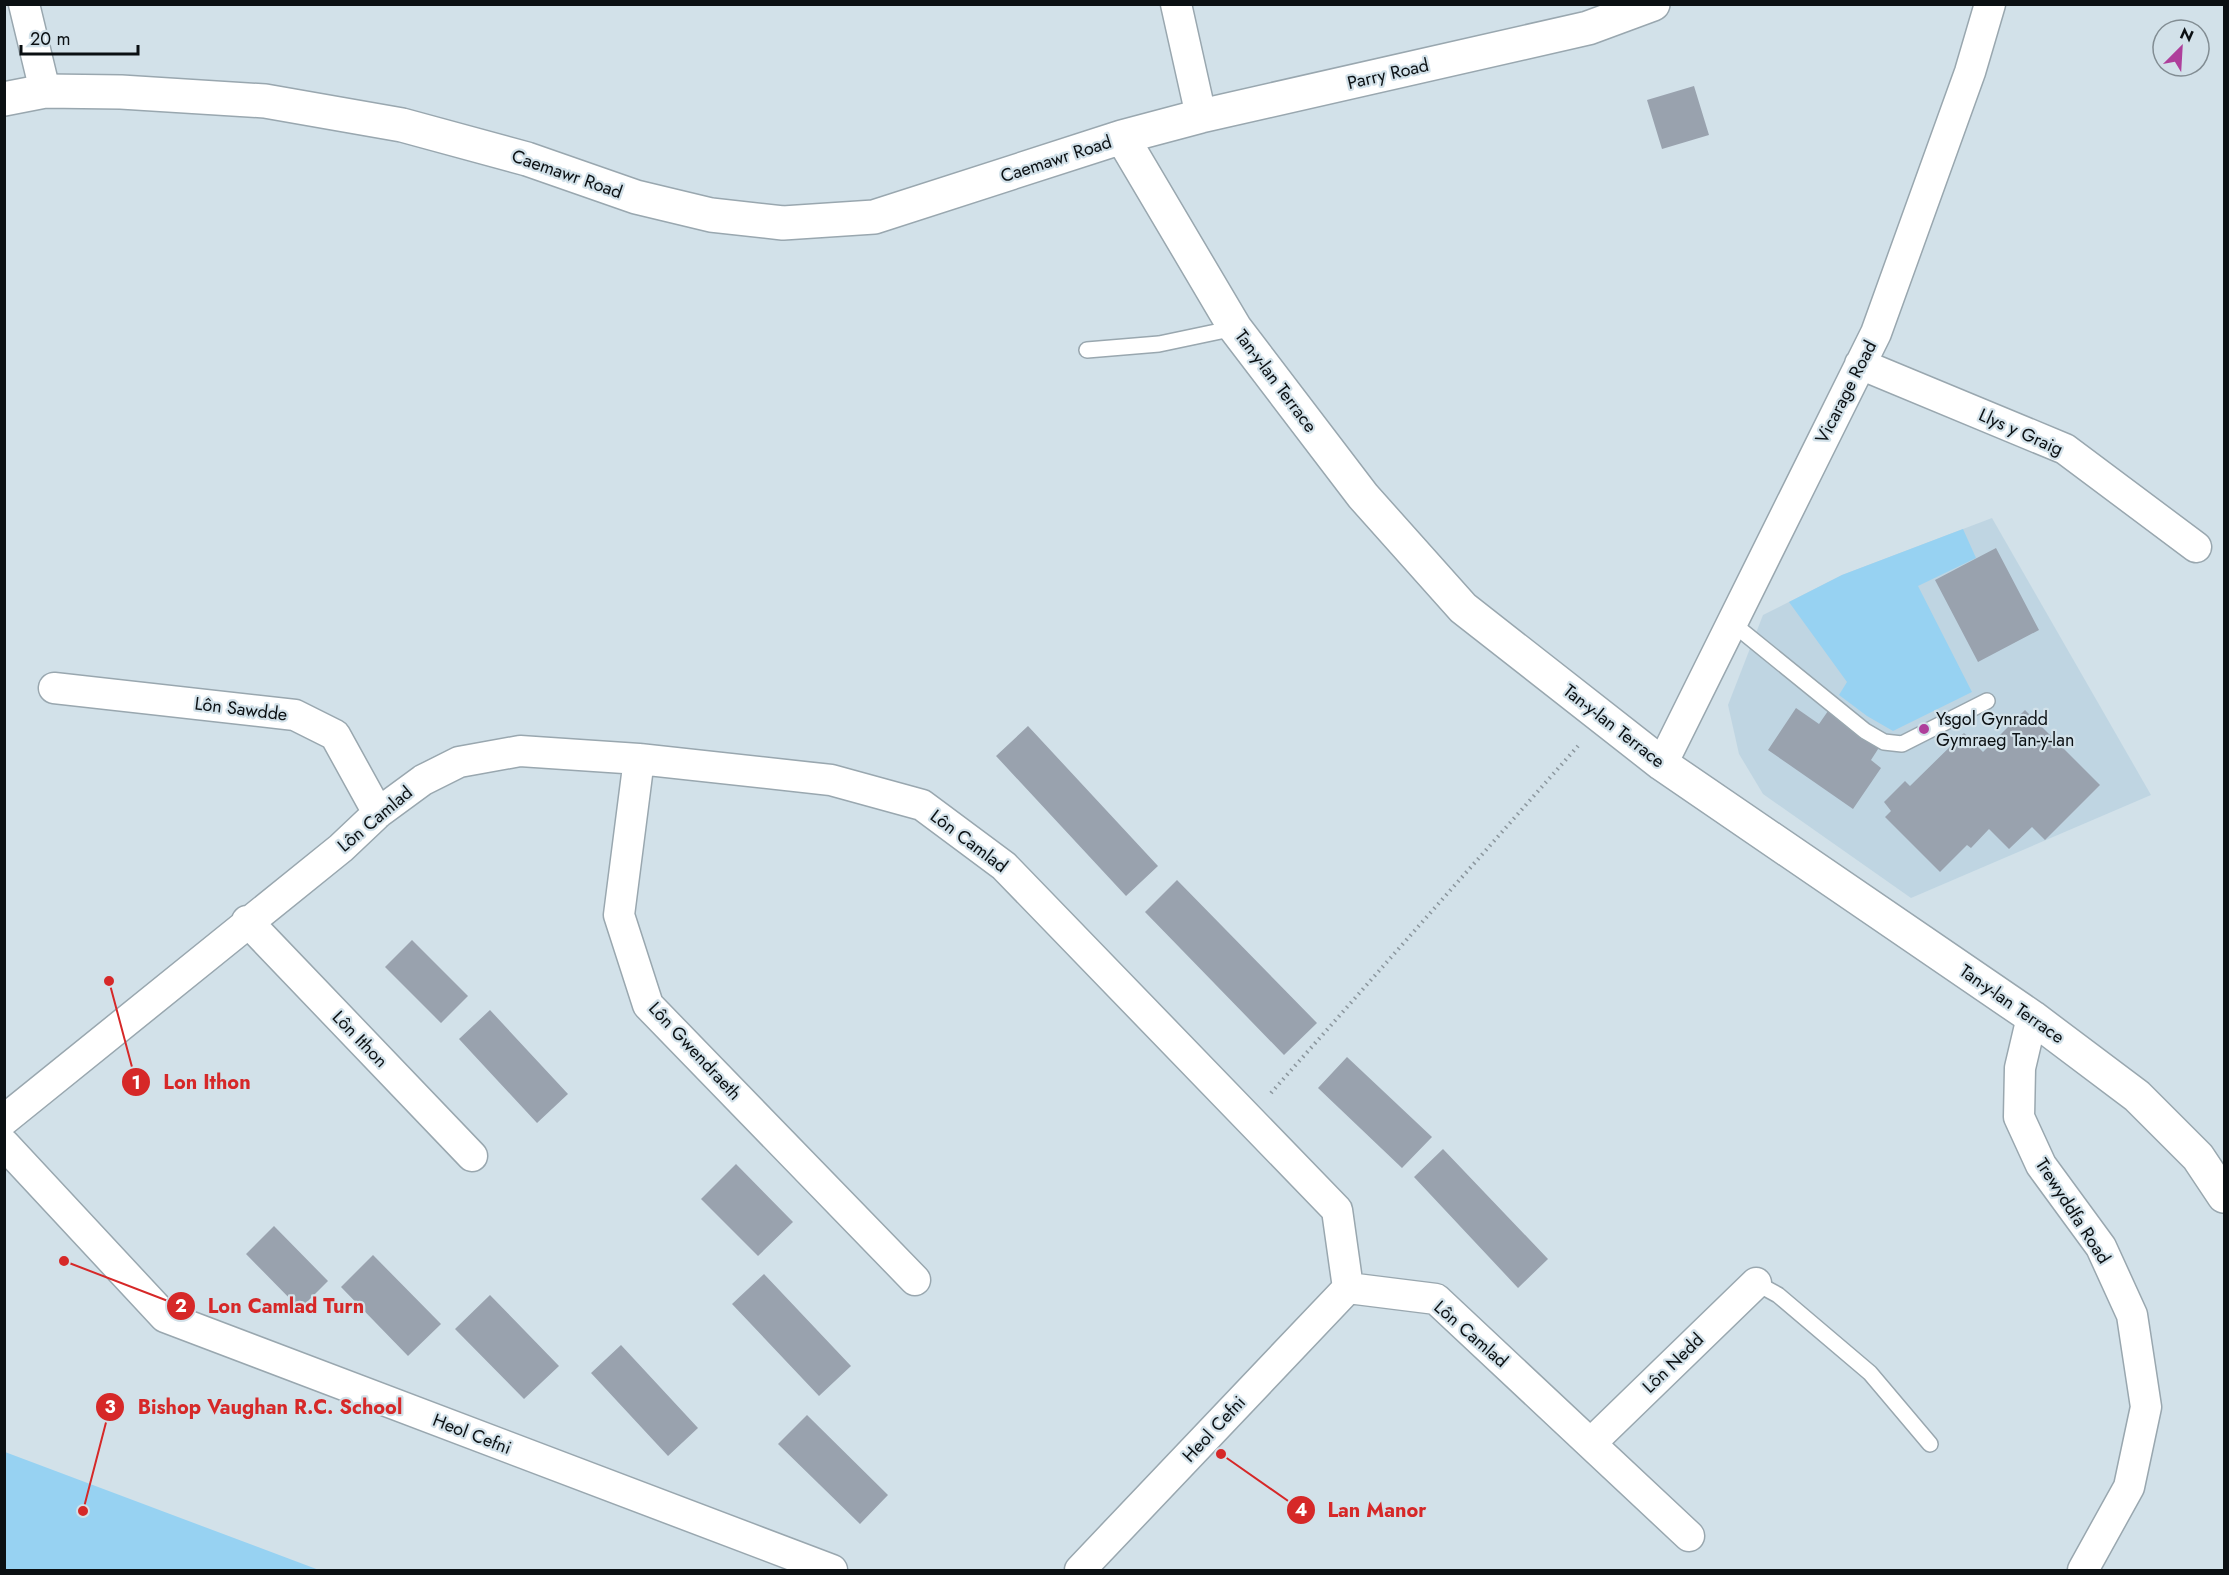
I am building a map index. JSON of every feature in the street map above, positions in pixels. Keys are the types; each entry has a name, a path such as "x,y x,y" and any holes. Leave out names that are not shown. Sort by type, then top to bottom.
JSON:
{"street":[{"path":"24,4 45,91"},
{"path":"1176,4 1201,116"},
{"name":"Parry Road","path":"1122,138 1201,116 1588,28 1653,4"},
{"name":"Vicarage Road","path":"1662,764 1876,333 1970,72 1990,4"},
{"name":"Caemawr Road","path":"4,99 45,91 121,92 265,101 391,123 527,159 636,197 711,215 783,223 874,217 1122,138"},
{"name":"Tan-y-lan Terrace","path":"1122,138 1235,328 1363,496 1463,608 1662,764 2031,1017 2137,1096 2198,1157 2224,1196"},
{"name":"Llys y Graig","path":"1860,364 2065,449 2196,547"},
{"name":"Lôn Sawdde","path":"54,688 295,715 335,735 378,813"},
{"name":"Lôn Camlad","path":"4,1120 247,921 341,848 378,813 423,780 459,762 520,751 639,759 831,780 922,805 1004,866 1337,1210 1348,1288 1436,1299 1689,1536"},
{"name":"Lôn Gwendraeth","path":"639,759 619,915 648,1005 915,1280"},
{"name":"Lôn Ithon","path":"247,921 472,1156"},
{"name":"Trewyddfa Road","path":"2031,1017 2020,1068 2019,1117 2041,1165 2101,1247 2132,1315 2146,1407 2129,1487 2083,1570"},
{"name":"Heol Cefni","path":"4,1144 165,1317 832,1570"},
{"name":"Lôn Nedd","path":"1591,1443 1756,1283"},
{"name":"Heol Cefni","path":"1080,1570 1348,1288"}],"lane":[{"path":"1087,350 1159,344 1235,328"},
{"path":"1732,623 1865,731 1884,742 1902,744 1988,701"},
{"path":"1756,1283 1778,1295 1870,1373 1930,1444"}],"path":[{"path":"1248,1118 1603,717"}],"shaded area":[{"name":"Ysgol Gynradd Gymraeg Tan-y-lan","path":"1992,518 2151,795 1911,898 1763,794 1739,754 1728,705 1763,615 1842,575"},
{"path":"1963,529 1976,558 1918,586 1972,692 1893,731 1867,716 1839,695 1847,682 1789,602 1842,575"},
{"path":"5,1452 319,1570 5,1570"}],"building":[{"path":"1694,86 1709,135 1662,149 1647,100"},
{"path":"1996,548 2039,630 1978,662 1935,580"},
{"path":"1796,708 1819,724 1828,711 1880,746 1871,760 1881,768 1853,809 1768,750"},
{"path":"2025,710 2100,785 2045,840 2032,827 2009,849 1989,829 1971,848 1967,845 1940,872 1885,817 1891,811 1884,802 1905,781 1910,786 1964,733 1983,752"},
{"path":"1028,726 1158,866 1126,896 996,756"},
{"path":"1177,880 1317,1023 1284,1055 1145,912"},
{"path":"412,940 468,996 441,1023 385,967"},
{"path":"490,1010 568,1094 537,1123 459,1039"},
{"path":"1347,1057 1432,1137 1402,1168 1318,1088"},
{"path":"1443,1149 1548,1259 1518,1288 1414,1177"},
{"path":"736,1164 793,1222 758,1256 701,1199"},
{"path":"274,1226 328,1281 300,1309 246,1254"},
{"path":"373,1255 441,1324 408,1356 341,1287"},
{"path":"764,1274 851,1366 819,1396 732,1304"},
{"path":"490,1295 559,1366 524,1399 455,1329"},
{"path":"621,1345 698,1428 668,1456 591,1373"},
{"path":"807,1415 888,1495 860,1524 778,1444"}],"place":[{"name":"Ysgol Gynradd Gymraeg Tan-y-lan","path":"1924,729"},
{"name":"Lon Ithon","path":"109,981"},
{"name":"Lon Camlad Turn","path":"64,1261"},
{"name":"Lan Manor","path":"1221,1454"},
{"name":"Bishop Vaughan R.C. School","path":"83,1511"}]}
